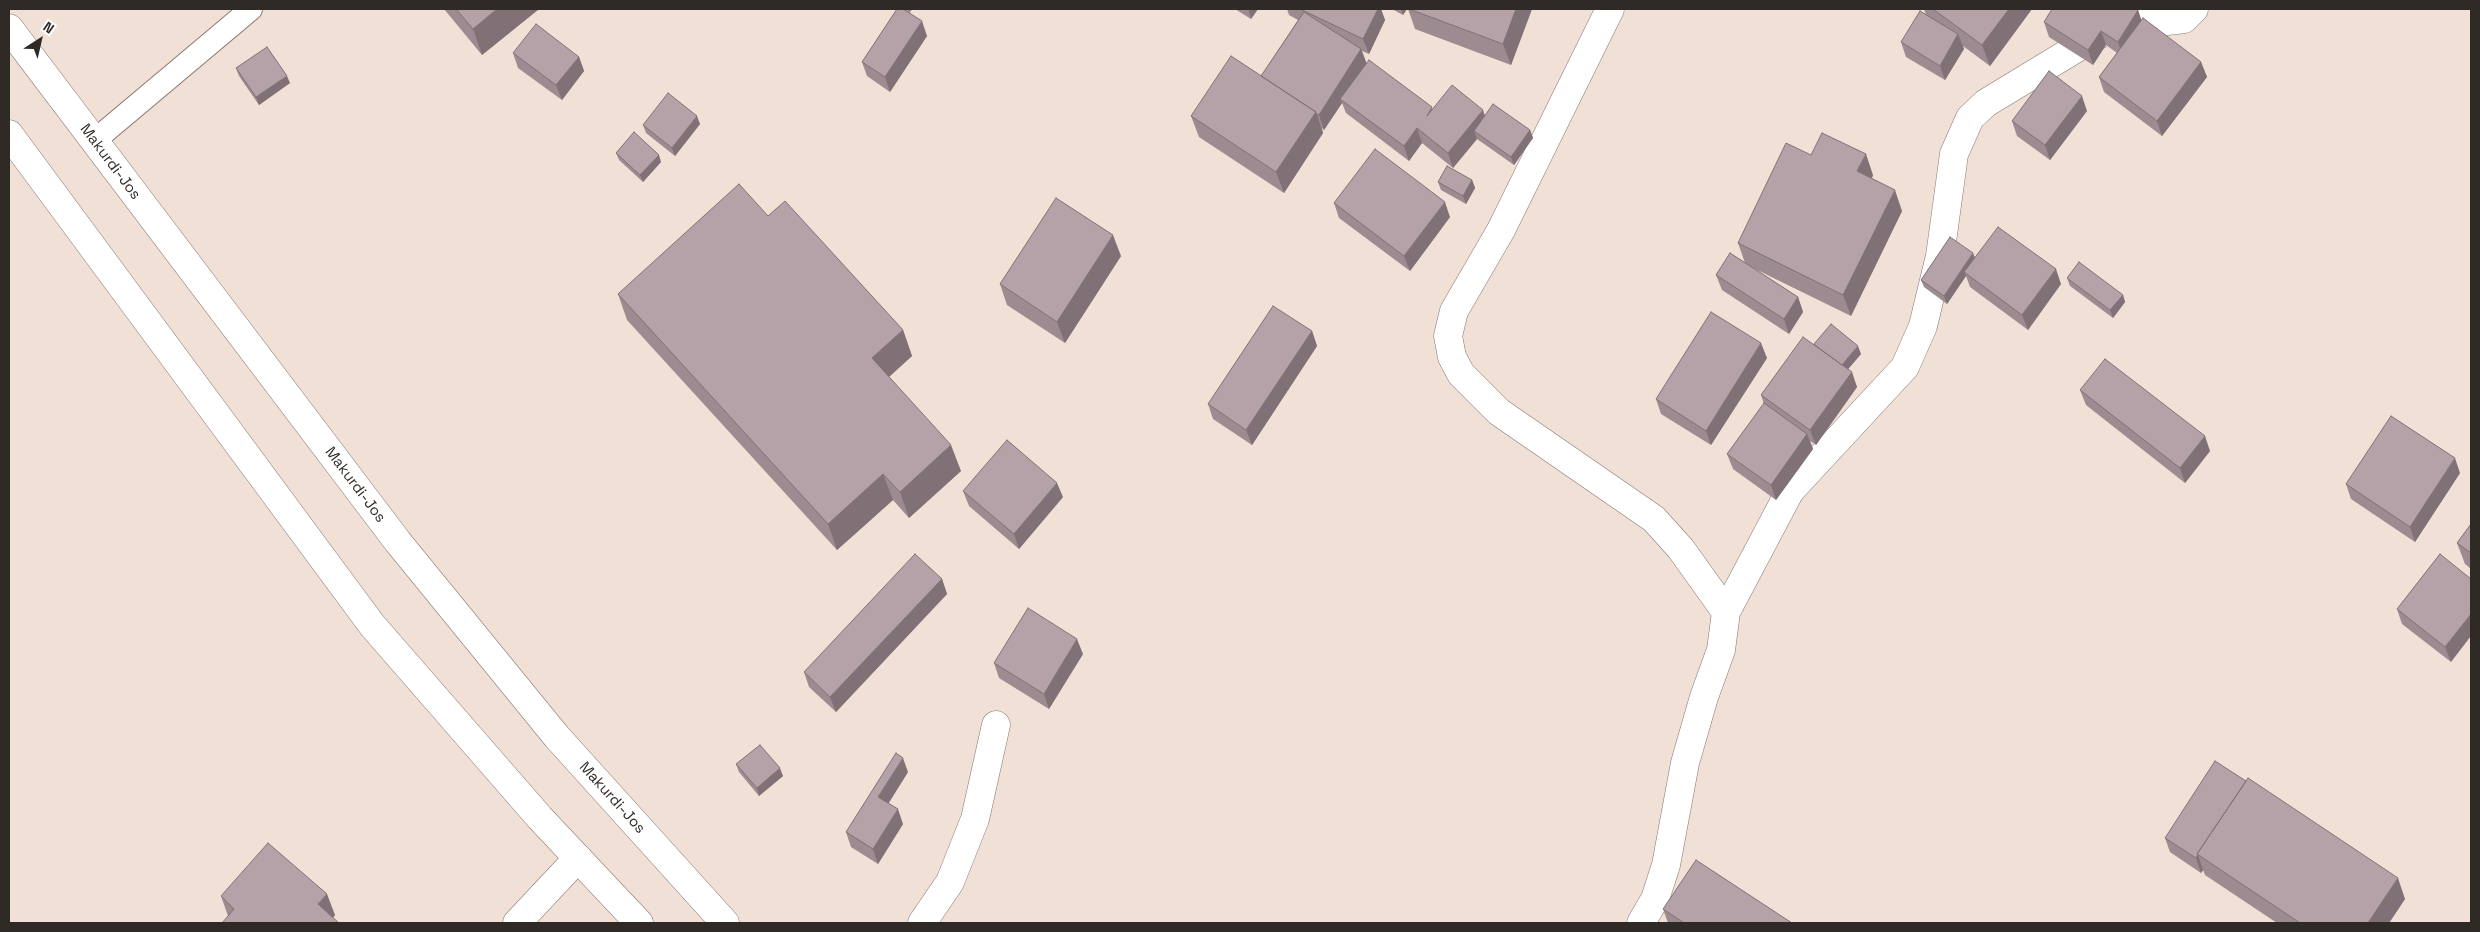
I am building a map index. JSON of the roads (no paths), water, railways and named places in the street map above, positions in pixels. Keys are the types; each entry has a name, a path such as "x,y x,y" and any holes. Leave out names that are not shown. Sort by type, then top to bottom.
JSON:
{"main road":[{"path":"1610,9 1501,230 1454,311 1448,336 1452,357 1461,374 1499,412 1654,519 1681,549 1726,612"},
{"path":"1641,923 1655,899 1666,865 1685,763 1704,697 1721,650 1726,612 1790,491 1905,366 1923,326 1940,256 1954,154 1970,118 1986,103 2098,36 2120,9 2136,12 2159,22 2184,19 2194,9"},
{"name":"Makurdi-Jos","path":"9,28 398,542 557,737 725,923"},
{"path":"9,134 372,625 578,858 639,923"},
{"path":"922,923 950,882 975,819 996,725"},
{"path":"517,923 578,858"}],"lane":[{"path":"94,141 251,9"}]}
